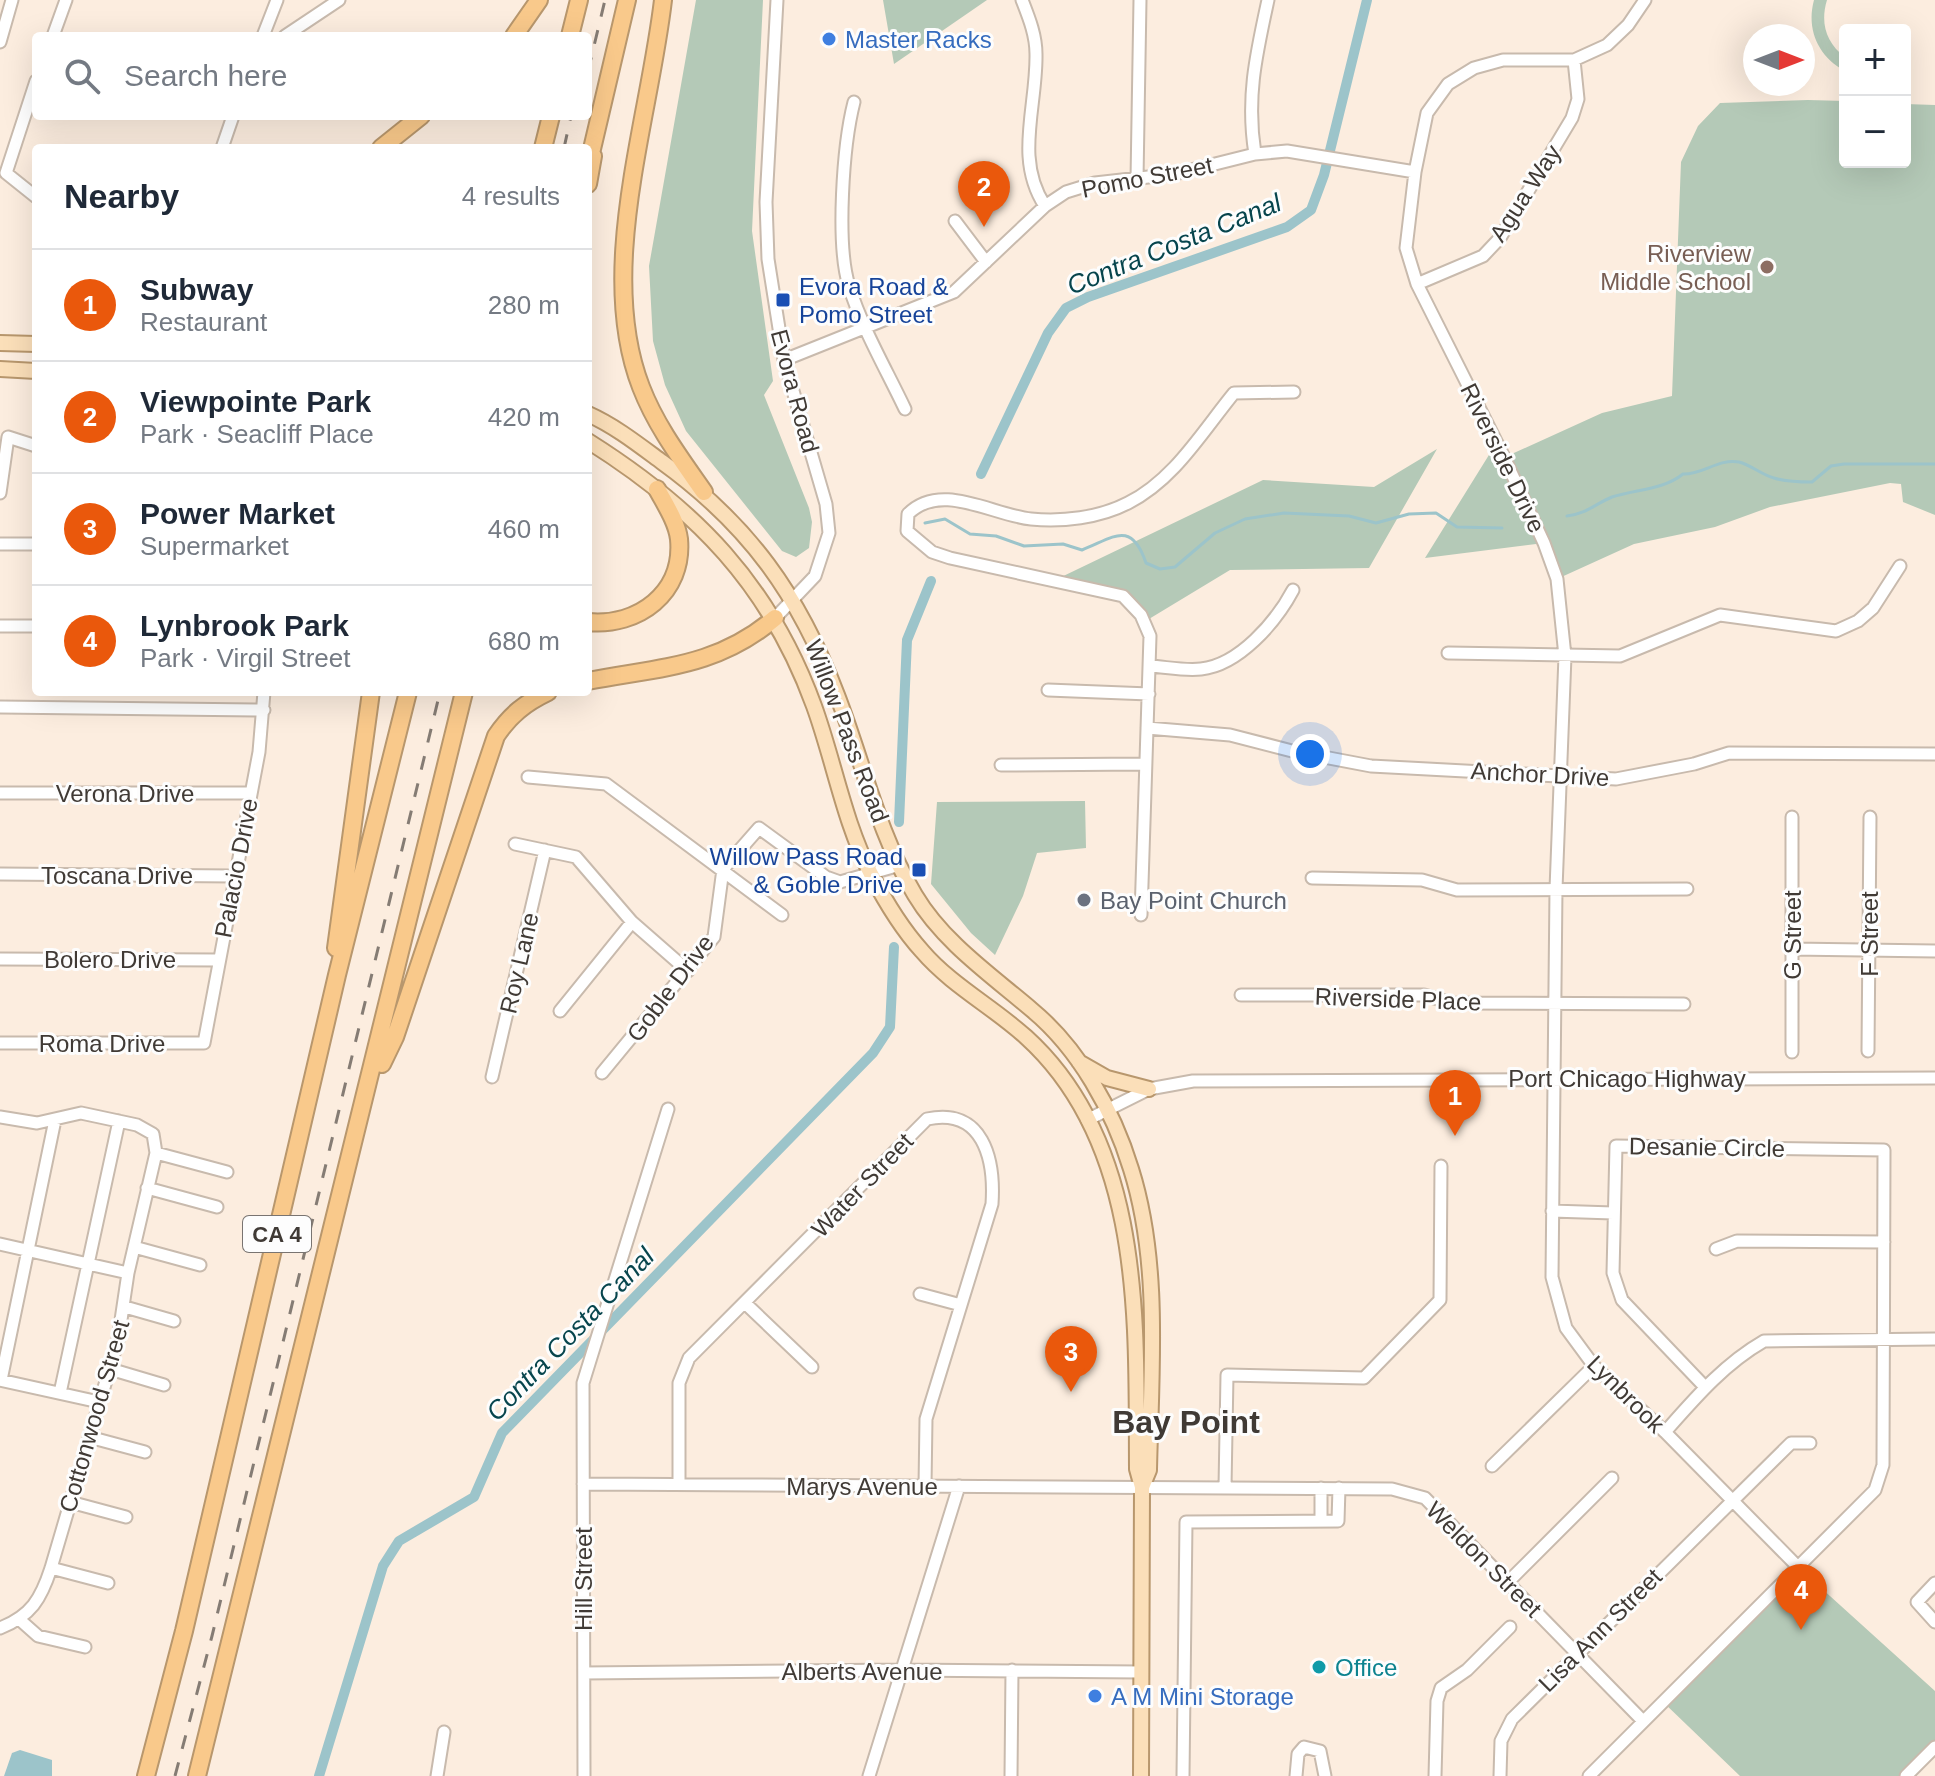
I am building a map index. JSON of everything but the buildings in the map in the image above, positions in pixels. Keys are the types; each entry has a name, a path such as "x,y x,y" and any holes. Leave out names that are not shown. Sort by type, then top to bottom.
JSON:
{"highway":[{"path":"517,32 539,0"},
{"path":"571,32 579,0"},
{"path":"592,149 627,0"},
{"path":"663,0 624,241 623,318 633,365 651,411 704,492"},
{"path":"592,161 600,115"},
{"path":"386,144 416,120"},
{"path":"544,144 550,120"},
{"path":"592,622 629,620 646,611 672,580 678,560 679,537 657,489"},
{"path":"592,680 694,663 734,646 775,618"},
{"path":"337,975 336,934 370,696"},
{"name":"CA 4","path":"146,1776 184,1631 337,975 407,696"},
{"name":"CA 4","path":"197,1776 463,696"},
{"path":"366,1099 395,1037 496,736 507,719 540,696"}],"main road":[{"path":"0,343 32,344"},
{"path":"0,369 32,371"},
{"name":"Willow Pass Road","path":"592,417 704,492 758,549 794,601 838,696 880,822 915,896 984,972 1063,1039 1108,1111 1137,1190 1149,1270 1149,1470 1142,1487"},
{"name":"Willow Pass Road","path":"592,444 657,489 696,521 732,559 775,618 813,705 854,835 870,873 922,952 1027,1038 1059,1073 1087,1120 1114,1191 1127,1237 1136,1309 1137,1469 1142,1487 1141,1776"},
{"path":"1078,1061 1107,1078 1149,1089"}],"street":[{"path":"0,42 12,0"},
{"path":"54,32 66,0"},
{"path":"265,32 277,0"},
{"path":"291,32 339,0"},
{"name":"Evora Road","path":"775,618 794,601 822,562 829,518 784,360 771,288 766,231 777,0"},
{"path":"1022,0 1033,30 1036,54 1028,168 1034,188 1045,206"},
{"path":"1137,179 1140,0"},
{"path":"1255,154 1249,116 1251,85 1268,0"},
{"name":"Riverside Drive","path":"1556,1078 1556,889 1565,656 1557,579 1544,543 1417,284 1406,248 1415,172 1427,113 1448,84 1474,68 1503,60 1574,60 1607,45 1628,25 1645,0"},
{"name":"Agua Way","path":"1417,284 1483,256 1500,238 1572,118 1578,99 1574,60"},
{"path":"32,93 6,173 32,194"},
{"path":"854,102 848,126 842,257 866,328 905,409"},
{"path":"223,144 232,120"},
{"name":"Pomo Street","path":"784,360 954,292 1045,206 1066,192 1095,183 1175,174 1255,154 1308,153 1415,172"},
{"path":"955,221 986,262"},
{"path":"1141,915 1150,636 1141,615 1123,596 932,552 907,531 908,514 926,500 982,505 1027,518 1055,520 1093,515 1128,503 1152,486 1196,445 1234,393 1294,392"},
{"path":"0,493 8,437 32,445"},
{"path":"0,544 32,544"},
{"path":"1448,653 1620,656 1720,615 1836,631 1858,621 1873,608 1900,566"},
{"path":"1150,666 1201,669 1224,662 1278,617 1293,590"},
{"path":"0,626 32,626"},
{"path":"1048,690 1149,694"},
{"name":"Palacio Drive","path":"204,1043 250,793 264,696"},
{"path":"0,707 264,710"},
{"name":"Anchor Drive","path":"1147,728 1230,735 1303,754 1371,766 1616,779 1694,764 1729,753 1935,754"},
{"path":"1001,765 1144,764"},
{"path":"528,777 606,784 782,915"},
{"name":"Verona Drive","path":"0,793 250,793"},
{"name":"G Street","path":"1792,817 1792,1052"},
{"name":"F Street","path":"1868,1051 1870,817"},
{"path":"723,869 759,828 826,877 840,882 900,865"},
{"path":"515,844 576,857 632,922 688,971"},
{"name":"Roy Lane","path":"492,1077 545,850"},
{"name":"Goble Drive","path":"602,1073 714,937 723,869"},
{"name":"Toscana Drive","path":"0,874 233,876"},
{"path":"1312,878 1422,880 1457,890 1687,889"},
{"path":"560,1011 632,922"},
{"path":"1792,949 1935,951"},
{"name":"Bolero Drive","path":"0,959 219,960"},
{"name":"Riverside Place","path":"1241,995 1424,995 1452,1003 1684,1004"},
{"name":"Roma Drive","path":"0,1043 204,1043"},
{"name":"Lynbrook","path":"1556,1078 1552,1277 1566,1328 1594,1366 1665,1432 1799,1568"},
{"name":"Port Chicago Highway","path":"1087,1120 1149,1089 1193,1081 1935,1078"},
{"name":"Hill Street","path":"584,1776 583,1383 604,1305 668,1109"},
{"path":"0,1117 37,1123 81,1113 119,1121 60,1393"},
{"name":"Water Street","path":"679,1484 679,1383 689,1358 927,1119 946,1115 968,1124 986,1146 994,1174 992,1204 926,1419 925,1486"},
{"path":"55,1120 0,1380 99,1402"},
{"name":"Cottonwood Street","path":"20,1620 42,1596 110,1369 156,1153 153,1134 119,1121"},
{"name":"Desanie Circle","path":"1589,1776 1875,1490 1883,1465 1884,1150 1616,1146 1613,1273 1622,1300 1705,1387"},
{"path":"156,1153 227,1172"},
{"path":"1225,1487 1227,1375 1364,1378 1440,1300 1441,1166"},
{"path":"147,1188 217,1207"},
{"path":"1552,1211 1613,1213"},
{"path":"1716,1249 1737,1241 1884,1242"},
{"path":"0,1244 128,1273"},
{"path":"134,1247 200,1265"},
{"path":"920,1294 961,1305"},
{"path":"746,1304 812,1367"},
{"path":"125,1307 174,1321"},
{"path":"1665,1432 1705,1387 1742,1353 1764,1341 1935,1339"},
{"path":"1492,1466 1594,1366"},
{"path":"110,1369 164,1385"},
{"path":"89,1437 145,1452"},
{"name":"Lisa Ann Street","path":"1500,1776 1501,1741 1512,1719 1730,1499 1791,1443 1810,1443"},
{"path":"1509,1581 1612,1478"},
{"name":"Marys Avenue","path":"583,1484 1142,1487"},
{"path":"869,1776 959,1486"},
{"name":"Weldon Street","path":"1142,1487 1392,1489 1425,1498 1642,1720"},
{"path":"1321,1488 1321,1520"},
{"path":"1183,1776 1186,1522 1338,1521 1339,1488"},
{"path":"70,1502 126,1517"},
{"path":"51,1568 108,1583"},
{"path":"1935,1583 1917,1602 1935,1622"},
{"path":"0,1628 20,1620 38,1636 85,1647"},
{"path":"1435,1776 1437,1701 1441,1688 1467,1670 1510,1627"},
{"name":"Alberts Avenue","path":"584,1673 902,1670 1141,1672"},
{"path":"1011,1776 1012,1670"},
{"path":"437,1776 444,1732"},
{"path":"1296,1776 1298,1754 1304,1747 1311,1747 1320,1751 1325,1776"},
{"path":"1906,1776 1935,1747"},
{"path":"1916,1766 1927,1776"}],"green space":[{"path":"696,0 763,0 752,231 773,381 764,395 812,522 809,548 796,557 782,551 686,431 665,385 653,341 649,266"},
{"path":"883,0 987,0 894,64"},
{"path":"1814,0 1827,0 1824,17 1826,32 1839,52 1839,67 1816,41 1812,11"},
{"path":"1839,101 1839,168 1911,168 1911,104 1935,105 1935,515 1903,502 1901,484 1890,483 1770,507 1715,527 1634,544 1557,579 1544,543 1425,558 1497,442 1505,457 1602,413 1672,396 1681,162 1698,126 1720,103"},
{"path":"1437,449 1369,568 1230,570 1144,622 1123,596 1053,581 1263,480 1374,487"},
{"path":"1085,801 1086,848 1037,853 1023,896 995,955 971,933 931,884 937,802"},
{"path":"1799,1568 1935,1691 1935,1747 1905,1776 1740,1776 1662,1701"}],"water":[{"path":"20,1750 52,1760 52,1776 4,1776 12,1753"}],"waterway":[{"name":"Contra Costa Canal","path":"981,474 1048,333 1066,308 1088,297 1287,227 1311,210 1324,175 1367,0"},
{"path":"1567,516 1612,497 1658,486 1683,474 1724,462 1739,462 1765,475 1793,482 1812,482 1831,466 1844,464 1935,464"},
{"path":"925,523 945,519 970,534 996,536 1024,546 1063,544 1082,550 1112,537 1127,536 1140,549 1146,563 1160,569 1175,567 1215,533 1245,519 1284,513 1349,516 1376,523 1409,514 1436,513 1457,527 1502,528"},
{"name":"Contra Costa Canal","path":"899,822 907,640 931,581"},
{"name":"Contra Costa Canal","path":"319,1776 383,1566 399,1541 474,1497 502,1433 873,1053 890,1027 894,947"}],"railway":[{"path":"592,54 605,0"},
{"path":"565,144 570,120"},
{"path":"175,1776 212,1636 439,696"}],"place":[{"name":"Master Racks","path":"829,39"},
{"name":"Viewpointe Park","path":"984,227"},
{"name":"Riverview Middle School","path":"1767,267"},
{"name":"Evora Road & Pomo Street","path":"783,300"},
{"name":"Willow Pass Road & Goble Drive","path":"919,870"},
{"name":"Bay Point Church","path":"1084,900"},
{"name":"Subway","path":"1455,1136"},
{"name":"Power Market","path":"1071,1392"},
{"name":"Lynbrook Park","path":"1801,1630"},
{"name":"Office","path":"1319,1667"},
{"name":"A M Mini Storage","path":"1095,1696"}],"district":[{"name":"Bay Point","path":"1186,1422"}]}
